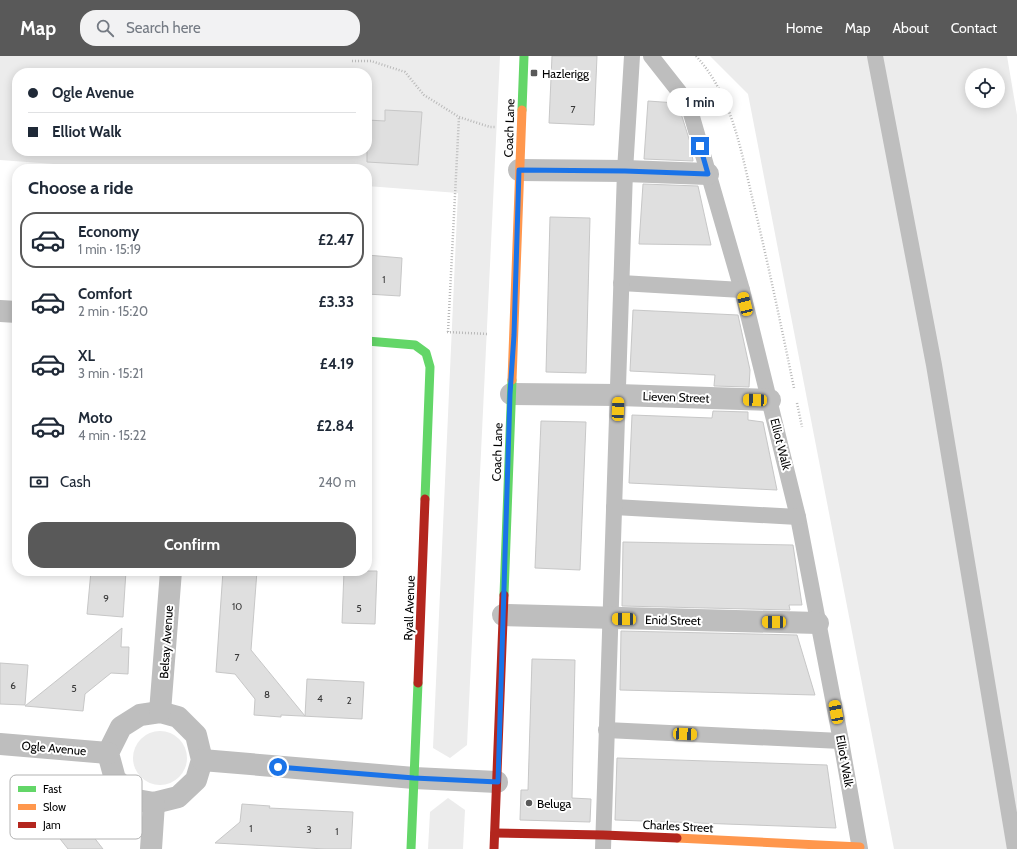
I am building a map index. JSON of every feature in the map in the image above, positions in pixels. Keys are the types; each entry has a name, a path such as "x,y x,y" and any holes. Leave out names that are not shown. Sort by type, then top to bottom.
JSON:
{"street":[{"name":"Coach Lane","path":"494,849 498,782 510,394 514,335 524,56"},
{"path":"519,170 625,171 708,174"},
{"path":"0,311 12,312"},
{"path":"372,342 415,345 426,353"},
{"name":"Ryall Avenue","path":"412,849 430,368 426,353"},
{"name":"Lieven Street","path":"510,394 618,395 770,400"},
{"name":"Belsay Avenue","path":"160,712 171,576"},
{"name":"Enid Street","path":"503,615 818,623"},
{"path":"114,775 108,753 121,727 140,715 160,712 178,717 196,735 202,760 196,780 178,797 154,803 142,801"},
{"name":"Ogle Avenue","path":"0,744 108,753"},
{"path":"202,760 414,778 498,782"},
{"path":"150,849 154,803"},
{"name":"Charles Street","path":"495,833 603,842 860,848"}],"lane":[{"path":"603,842 609,618 625,171 632,56"},
{"name":"Elliot Walk","path":"651,56 688,103 742,290 798,516 860,848"},
{"path":"875,56 908,223 935,372 1015,849"},
{"path":"622,283 742,290"},
{"path":"614,507 798,516"},
{"path":"606,730 841,742"}],"path":[{"path":"352,61 371,61 405,72 424,95 460,116 490,127 521,129"},
{"path":"426,353 448,332 460,116"},
{"path":"448,332 514,335"}],"shaded area":[{"path":"0,56 500,56 467,745 450,758 433,748 458,193 372,186 372,164 54,164 0,160"},
{"path":"710,56 1007,56 1017,115 1017,849 894,849 748,94"},
{"path":"155,731 165,731 175,735 183,743 187,753 187,763 183,773 175,781 165,785 155,785 145,781 142,778 142,775 137,773 133,763 133,753 137,743 145,735"},
{"path":"448,798 465,810 463,849 428,849 430,812"}],"building":[{"path":"552,56 597,56 594,125 549,123"},
{"path":"648,101 676,103 679,107 690,142 693,161 644,159"},
{"path":"385,110 422,112 418,165 367,162 367,156 372,156 372,120 385,121"},
{"path":"643,184 698,186 711,245 639,244"},
{"path":"550,217 590,218 586,373 546,372"},
{"path":"372,255 402,258 400,296 372,294"},
{"path":"633,310 738,315 750,370 749,387 714,386 715,375 630,371"},
{"path":"713,411 748,412 748,420 763,422 777,490 629,483 632,415 712,418"},
{"path":"541,421 586,422 580,570 535,568"},
{"path":"623,542 793,545 802,605 789,605 790,610 622,606"},
{"path":"372,571 377,571 375,624 342,623 344,576 372,576"},
{"path":"91,576 126,576 123,617 87,614"},
{"path":"223,576 257,576 251,650 305,716 307,679 364,682 362,719 254,715 255,699 235,674 216,672"},
{"path":"122,628 121,647 129,647 128,674 111,673 85,694 83,711 25,706"},
{"path":"621,631 797,635 815,695 620,690"},
{"path":"532,659 575,660 572,798 591,799 590,822 520,820 521,790 528,790"},
{"path":"0,663 28,665 25,705 0,704"},
{"path":"617,758 827,765 836,828 615,820"},
{"path":"242,804 270,806 269,808 353,812 351,849 215,843 240,822"},
{"path":"60,839 95,839 103,849 68,849"}],"traffic: fast":[{"path":"522,110 524,56"},
{"path":"372,341 415,345 426,353 430,367 425,499"},
{"path":"504,595 512,380"},
{"path":"411,849 418,683"}],"traffic: slow":[{"path":"512,380 522,110"},
{"path":"677,838 860,847"}],"traffic: jam":[{"path":"418,683 425,499"},
{"path":"494,849 504,595"},
{"path":"495,833 677,838"}],"place":[{"name":"Hazlerigg","path":"534,73"},
{"name":"Beluga","path":"529,803"}],"route":[{"path":"278,767 414,778 498,782 510,394 514,335 519,170 625,171 708,174 700,146"}]}
